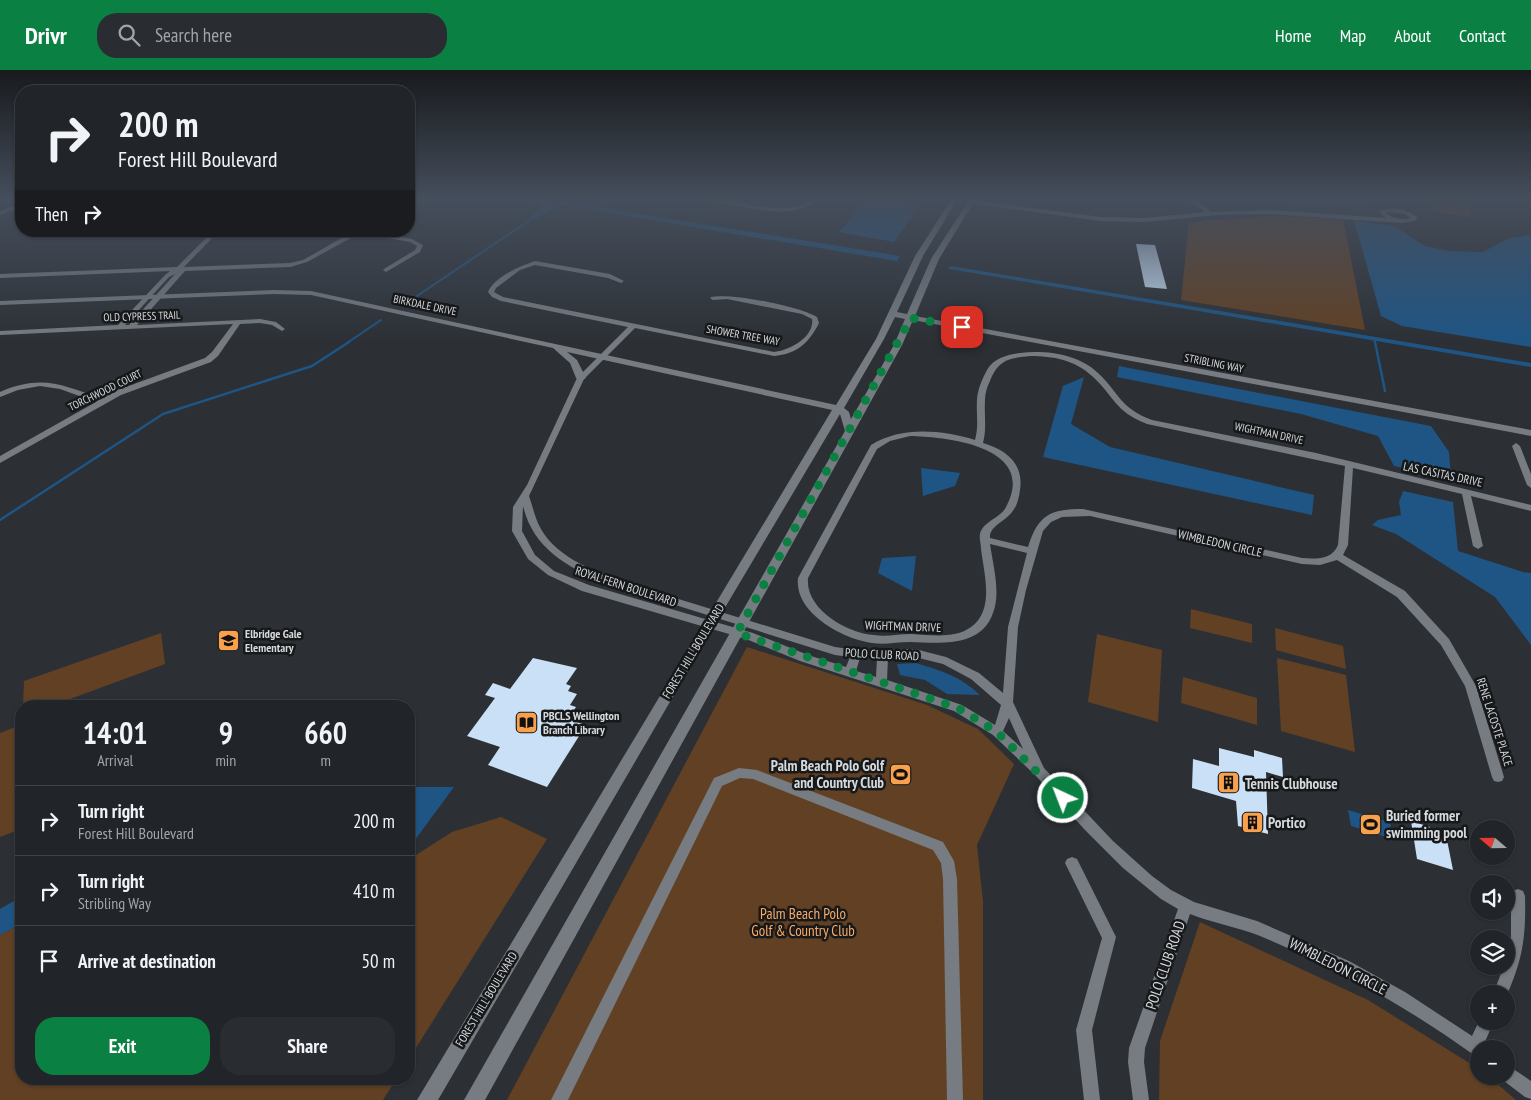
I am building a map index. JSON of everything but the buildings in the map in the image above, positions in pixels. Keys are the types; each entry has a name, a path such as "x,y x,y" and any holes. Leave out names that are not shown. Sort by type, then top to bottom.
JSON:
{"main road":[{"name":"FOREST HILL BOULEVARD","path":"427,1100 711,619 880,339 919,256 925,248"},
{"path":"474,1100 733,626 850,431 911,318 935,259 942,248"},
{"name":"BIRKDALE DRIVE","path":"0,303 274,292 311,293 838,408"},
{"name":"STRIBLING WAY","path":"892,314 1531,433"},
{"path":"553,346 569,357 581,378"},
{"path":"838,408 844,414 850,431"}],"street":[{"path":"120,327 167,276 179,269 199,248"},
{"path":"0,276 295,264 326,248"},
{"path":"386,270 418,251 419,248"},
{"name":"SHOWER TREE WAY","path":"621,281 610,276 535,263 518,269 493,287 491,292 494,296 501,299 780,354 799,348 816,323 815,318 804,312 727,297 713,298"},
{"path":"130,327 183,271 179,269"},
{"name":"OLD CYPRESS TRAIL","path":"0,332 265,321 279,325 282,329"},
{"name":"TORCHWOOD COURT","path":"0,460 101,401 151,379 208,360 215,354 238,322"},
{"path":"601,356 633,326"},
{"name":"WIGHTMAN DRIVE","path":"978,444 984,424 981,396 993,367 1011,356 1040,354 1064,358 1085,366 1097,376 1120,406 1144,420 1349,464"},
{"name":"ROYAL FERN BOULEVARD","path":"601,356 581,378 525,497 518,507 517,531 531,557 551,573 586,588 711,619"},
{"path":"0,395 27,384 47,383 101,401"},
{"name":"WIGHTMAN DRIVE","path":"910,434 930,434 992,448 1007,458 1017,473 1011,509 1004,517 990,526 985,540 989,611 980,626 957,638 941,640 908,638 882,640 856,636 827,621 808,600 802,589 803,578 874,447 887,439 910,434"},
{"path":"1516,446 1531,485"},
{"path":"1337,556 1343,545 1349,464"},
{"name":"LAS CASITAS DRIVE","path":"1349,464 1403,479 1531,508"},
{"path":"1466,492 1478,546"},
{"name":"ROYAL FERN BOULEVARD","path":"525,497 528,516 545,544 573,566 606,580 733,626"},
{"name":"WIMBLEDON CIRCLE","path":"997,732 1004,720 1008,704 1013,626 1032,551 1038,530 1043,523 1057,515 1076,512 1090,513 1302,561 1325,561 1337,556"},
{"path":"985,540 1032,551"},
{"name":"RENE LACOSTE PLACE","path":"1337,556 1402,594 1445,642 1470,686 1498,777"},
{"name":"POLO CLUB ROAD","path":"733,626 835,651 856,654 915,653 946,661 975,676 1008,704 1040,772"},
{"name":"POLO CLUB ROAD","path":"733,626 850,673 881,681 958,708 997,732 1040,772 1131,866 1186,906 1137,1048 1136,1062 1141,1100"},
{"path":"850,673 856,654"},
{"path":"881,681 883,654"},
{"path":"559,1100 718,782 739,773 753,774 938,846 947,862 950,879 955,1100"},
{"path":"1072,862 1109,937 1084,1030 1092,1100"},
{"path":"1504,985 1515,960 1519,940 1518,896"},
{"name":"WIMBLEDON CIRCLE","path":"1186,906 1255,927 1313,951 1387,989 1470,1044"},
{"path":"1515,1079 1531,1091"}],"green space":[{"path":"1186,248 1349,248 1365,330 1181,300"},
{"path":"1191,609 1252,624 1252,643 1190,628"},
{"path":"1275,628 1343,646 1346,669 1276,650"},
{"path":"161,633 165,664 67,700 23,700 24,681"},
{"path":"1097,634 1162,650 1158,722 1088,702"},
{"name":"Palm Beach Polo Golf & Country Club","path":"747,647 927,705 978,729 1014,764 977,845 983,902 983,1100 507,1100"},
{"path":"1277,658 1346,675 1355,752 1281,731"},
{"path":"1183,677 1257,698 1257,725 1181,703"},
{"path":"15,727 15,831 0,837 0,733"},
{"path":"501,817 547,839 415,1049 415,856 452,832"},
{"path":"1200,922 1368,1000 1470,1063 1470,1085 1498,1085 1516,1100 1159,1100 1160,1041"},
{"path":"15,927 15,1085 392,1085 383,1100 0,1100 0,935"}],"water":[{"path":"819,248 851,248 900,256 897,261"},
{"path":"1362,248 1435,248 1450,251 1483,252 1490,248 1531,248 1531,347 1402,326 1381,316"},
{"path":"1119,366 1431,426 1449,452 1451,478 1394,466 1378,436 1301,414 1117,377"},
{"path":"1084,377 1071,424 1110,447 1314,495 1312,515 1043,457 1063,386"},
{"path":"921,468 960,473 955,486 923,496"},
{"path":"1403,491 1453,502 1458,551 1531,573 1531,645 1495,597 1396,534 1372,525 1378,520 1401,515 1399,502"},
{"path":"916,556 912,591 878,573 882,558"},
{"path":"916,663 942,671 966,683 980,695 947,694 925,680 900,675 897,664"},
{"path":"415,787 454,787 415,840"},
{"name":"Buried former swimming pool","path":"1348,810 1390,822 1393,839 1351,826"},
{"path":"15,900 15,927 0,935 0,909"}],"waterway":[{"path":"405,304 488,248"},
{"path":"951,268 1531,365"},
{"path":"347,343 381,320"},
{"path":"1374,338 1375,343"},
{"path":"0,520 163,414 312,366 349,342"},
{"path":"1375,342 1385,391"}],"place":[{"name":"Elbridge Gale Elementary","path":"229,640"},
{"name":"PBCLS Wellington Branch Library","path":"527,722"},
{"name":"Palm Beach Polo Golf and Country Club","path":"900,774"},
{"name":"Tennis Clubhouse","path":"1229,783"},
{"name":"Portico","path":"1252,822"},
{"name":"Buried former swimming pool","path":"1370,824"}],"route":[{"path":"962,327 911,318 898,345 737,633 804,658 881,681 958,708 997,732 1020,756 1040,772 1063,798"}]}
